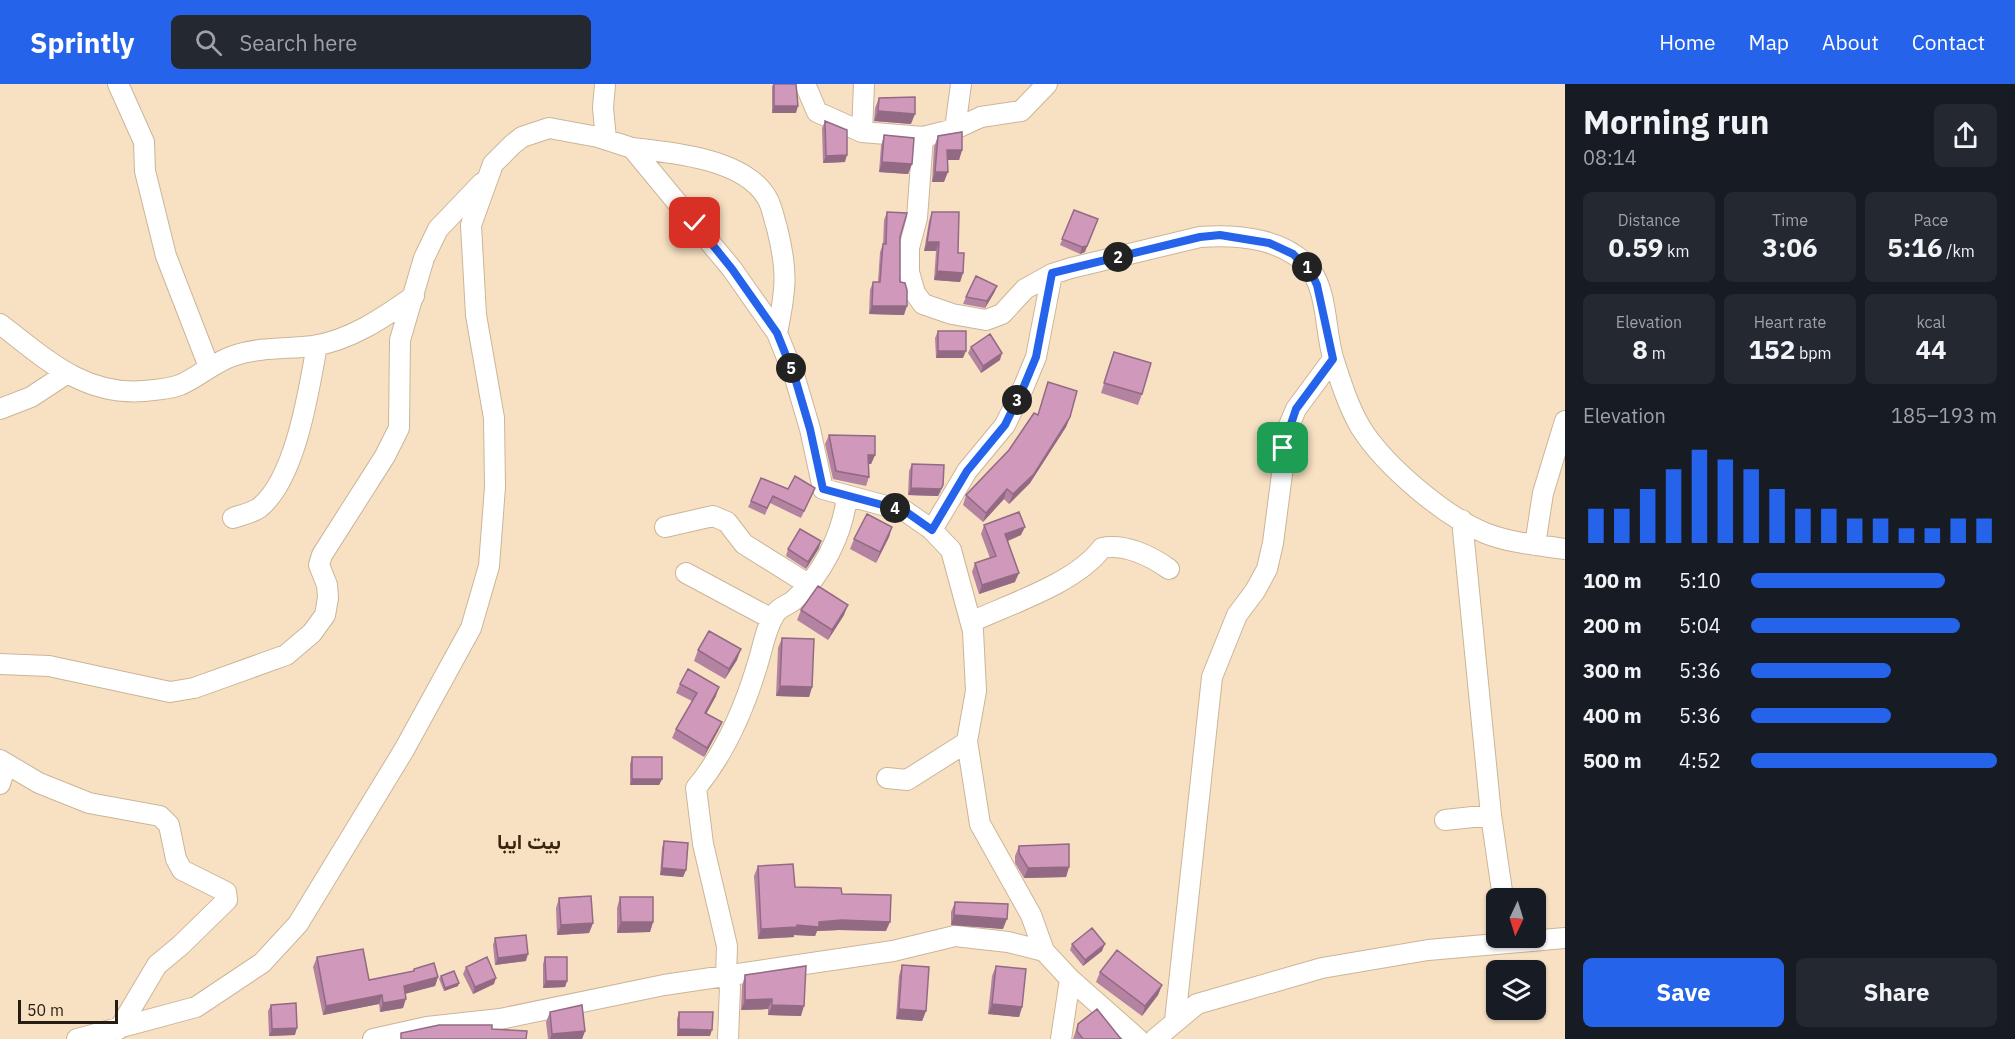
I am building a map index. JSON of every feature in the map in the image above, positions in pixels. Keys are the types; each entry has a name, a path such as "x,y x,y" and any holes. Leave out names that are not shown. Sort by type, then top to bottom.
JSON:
{"street":[{"path":"118,84 144,142 145,171 166,256 209,367"},
{"path":"605,84 603,108 606,139"},
{"path":"805,84 817,112 862,132 923,137 955,129 981,117 1021,111 1047,84"},
{"path":"862,132 864,84"},
{"path":"955,129 961,84"},
{"path":"77,1039 196,1007 262,963 298,924 404,750 471,628 489,566 495,487 494,418 476,315 471,225 486,179 501,153 522,137 537,131 564,128 632,148 678,152 714,163 749,180 766,197 782,250 787,278 777,333"},
{"path":"923,137 917,218 909,248 909,272 915,293 923,304 952,314 986,320 1002,314 1025,289 1052,273 1200,237 1220,235 1269,243 1293,254 1311,272 1317,285 1333,359 1361,428 1381,453 1422,492 1484,532 1535,545 1565,549"},
{"path":"632,148 732,269 777,333 795,378 810,429 823,489 872,500 905,511 932,530 951,550 971,622 976,692 967,742 980,824 1031,915 1044,951 1071,979 1138,1039"},
{"path":"0,664 49,666 170,692 194,688 286,655 312,633 325,615 328,598 327,585 319,565 322,555 385,456 399,428 400,340 424,258 438,230 486,179"},
{"path":"932,530 967,471 1005,425 1024,386 1036,357 1052,273"},
{"path":"0,324 66,374 106,389 138,391 180,385 209,367 236,355 317,345 340,339 377,322 414,296"},
{"path":"233,518 257,509 270,496 282,475 306,411 317,345"},
{"path":"1175,1021 1212,677 1237,615 1255,591 1267,568 1273,543 1288,428 1296,409 1333,359"},
{"path":"0,409 31,397 66,374"},
{"path":"1535,545 1543,493 1565,421"},
{"path":"728,1039 730,987 726,977 727,946 703,844 696,788 727,741 746,697 776,611 793,601 819,570 838,534 847,496"},
{"path":"665,527 713,516 728,522 744,544 808,584"},
{"path":"1462,519 1491,815 1502,888"},
{"path":"971,622 1072,574 1094,558 1102,548 1111,546 1151,557 1169,569"},
{"path":"686,573 772,619"},
{"path":"887,778 907,780 967,742"},
{"path":"0,784 3,762 39,783 89,803 160,816 169,825 176,859 182,870 226,892 227,900 157,965 119,1029"},
{"path":"1445,820 1491,815"},
{"path":"373,1039 427,1027 500,1019 664,985 893,951 955,936 1008,942 1044,951"},
{"path":"1546,941 1565,938"},
{"path":"1155,1039 1197,1004 1322,968 1486,943"},
{"path":"1546,944 1565,954"},
{"path":"1061,1039 1071,979"}],"building":[{"path":"774,84 796,84 798,106 774,106"},
{"path":"915,97 915,114 878,111 879,98"},
{"path":"825,121 847,130 847,155 826,156"},
{"path":"962,132 962,150 947,150 948,172 935,172 938,136"},
{"path":"884,135 914,138 912,164 882,162"},
{"path":"1074,210 1098,219 1087,246 1082,247 1062,239"},
{"path":"887,212 907,213 900,237 900,282 905,283 907,306 872,306 873,282 880,282 883,244 886,244"},
{"path":"932,212 959,212 958,253 964,253 963,273 937,271 939,242 927,242"},
{"path":"976,276 997,286 987,301 966,297"},
{"path":"938,331 966,331 966,351 938,351"},
{"path":"990,334 1002,353 983,366 971,347"},
{"path":"1114,352 1151,363 1142,394 1104,383"},
{"path":"1048,382 1077,391 1070,417 1034,474 1013,494 1007,489 986,513 966,495 1009,450 1034,413 1038,415"},
{"path":"829,435 875,436 875,455 868,455 869,477 836,471"},
{"path":"912,464 944,465 941,489 911,488"},
{"path":"795,476 815,488 804,511 773,496 767,508 751,501 761,478 788,489"},
{"path":"1019,512 1025,527 1005,534 1019,573 982,585 975,563 996,556 984,525"},
{"path":"867,514 892,527 880,552 854,539"},
{"path":"800,529 821,541 808,562 788,549"},
{"path":"818,586 848,605 832,630 801,610"},
{"path":"709,631 741,649 729,669 698,650"},
{"path":"782,638 814,639 812,687 780,686"},
{"path":"688,669 719,687 705,713 722,722 707,748 676,729 697,693 680,684"},
{"path":"632,757 662,757 662,779 632,779"},
{"path":"664,841 688,843 686,870 662,868"},
{"path":"1069,844 1069,867 1028,868 1019,853 1019,846"},
{"path":"793,864 795,887 841,888 842,894 891,895 890,922 842,920 819,922 819,927 797,925 797,927 761,929 758,866"},
{"path":"591,896 593,923 561,925 559,898"},
{"path":"620,897 653,897 653,922 621,922"},
{"path":"955,902 1008,904 1007,919 954,915"},
{"path":"1092,928 1105,944 1085,960 1072,944"},
{"path":"526,935 528,954 498,958 495,938"},
{"path":"363,949 369,980 414,971 414,969 434,963 438,977 404,986 406,999 383,1003 382,995 326,1006 317,957"},
{"path":"1117,950 1162,985 1145,1006 1100,972"},
{"path":"487,957 496,978 475,987 466,967"},
{"path":"545,957 567,957 567,981 546,981"},
{"path":"902,965 929,967 926,1011 899,1009"},
{"path":"806,966 804,1006 772,1005 772,999 745,1000 745,975"},
{"path":"996,966 1026,969 1022,1007 992,1004"},
{"path":"454,971 459,983 445,988 441,976"},
{"path":"296,1003 297,1028 272,1029 271,1005"},
{"path":"582,1005 585,1031 552,1034 550,1012"},
{"path":"1097,1009 1121,1039 1083,1039 1077,1031 1078,1024"},
{"path":"679,1012 713,1012 712,1030 679,1029"},
{"path":"439,1025 492,1025 492,1029 527,1031 526,1039 401,1039 401,1033"}],"district":[{"name":"بيت ايبا","path":"529,841"}],"route":[{"path":"695,223 732,269 777,333 795,378 810,429 823,489 872,500 905,511 932,530 967,471 1005,425 1024,386 1036,357 1052,273 1129,255 1173,241 1220,235 1269,243 1293,254 1311,272 1317,285 1333,359 1296,409 1283,448"}]}
